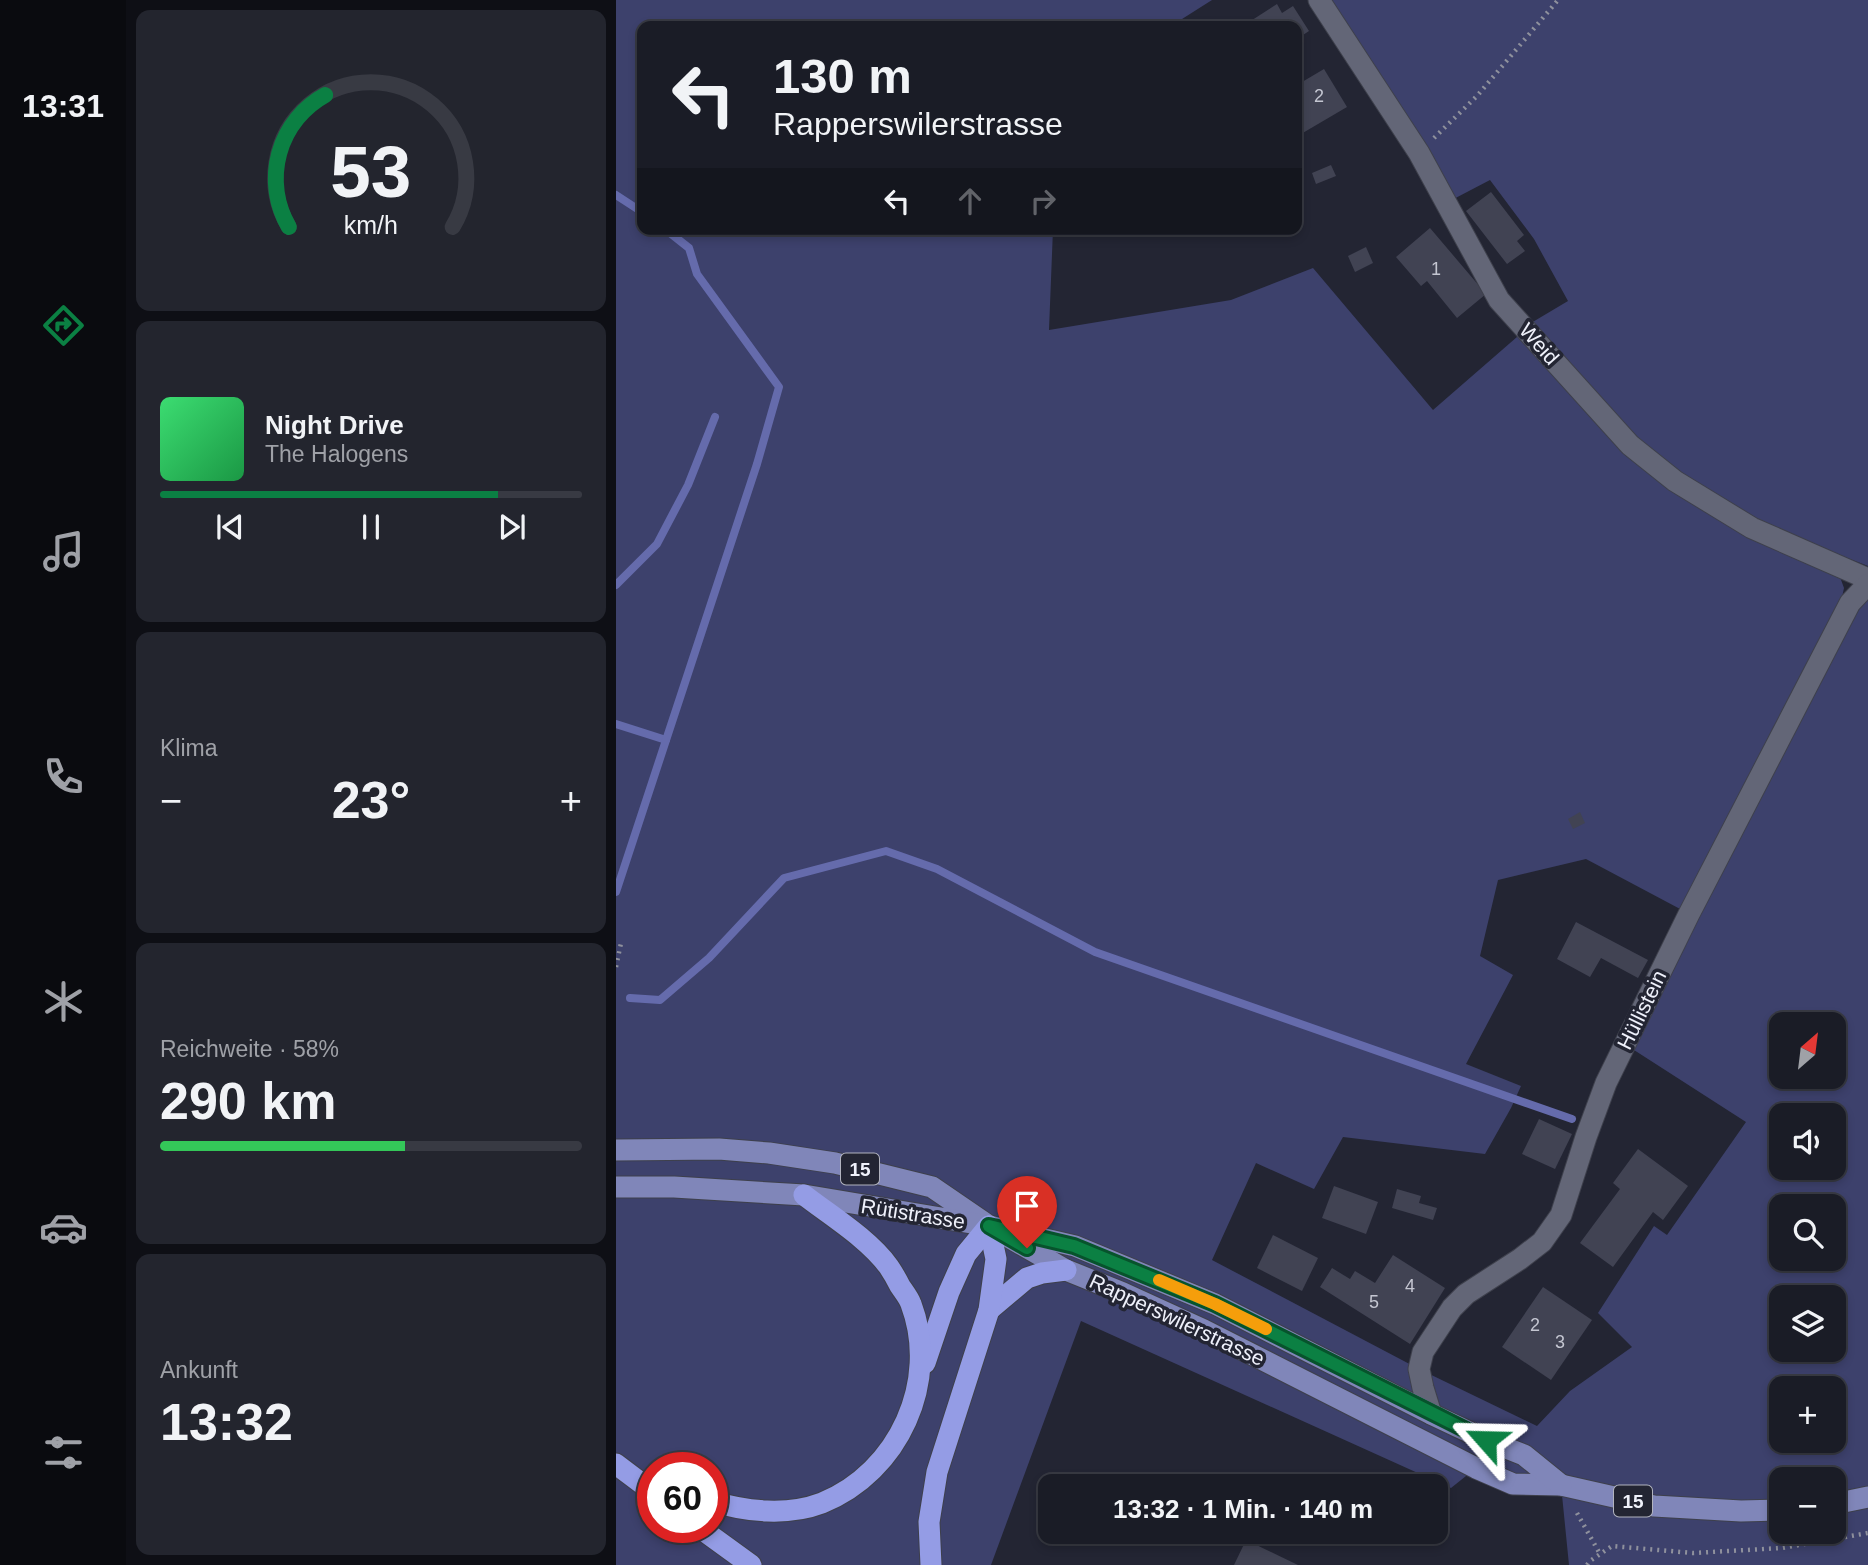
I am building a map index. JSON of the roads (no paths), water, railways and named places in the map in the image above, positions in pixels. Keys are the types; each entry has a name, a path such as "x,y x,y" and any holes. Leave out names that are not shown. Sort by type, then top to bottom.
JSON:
{"highway":[{"path":"804,1195 867,1244 889,1266 911,1303 920,1344 918,1387"},
{"path":"931,1565 929,1522 937,1472 989,1310 996,1259 989,1226"},
{"path":"728,1505 752,1510 802,1508 822,1503 842,1493 875,1469 888,1453 905,1423 949,1292 966,1255 989,1226"},
{"path":"989,1310 1027,1278 1066,1270"},
{"path":"623,1469 637,1480"},
{"path":"721,1543 751,1565"}],"main road":[{"name":"Rütistrasse","path":"616,1150 719,1149 835,1163 932,1187 989,1226"},
{"name":"Rütistrasse","path":"616,1187 674,1187 804,1195 989,1226"},
{"name":"Rapperswilerstrasse","path":"989,1226 1074,1246 1215,1304 1431,1414 1524,1455 1561,1485"},
{"name":"Rapperswilerstrasse","path":"989,1226 1066,1270 1204,1330 1476,1468 1513,1484 1561,1485 1654,1506 1769,1510"},
{"path":"1846,1502 1868,1497"}],"street":[{"name":"Weid","path":"1319,0 1419,153 1499,300 1630,444 1675,481 1752,528 1868,581"},
{"name":"Hüllistein","path":"1431,1414 1419,1369 1423,1352 1452,1308 1466,1294 1542,1242 1561,1215 1606,1083 1689,914 1850,603 1868,581"}],"waterway":[{"path":"616,195 637,209"},
{"path":"616,892 757,464 779,387 697,274 689,248 673,235"},
{"path":"616,585 657,544 688,485 715,417"},
{"path":"616,724 666,740"},
{"path":"630,998 660,1000 709,958 784,878 886,851 937,869 1095,952 1572,1119"}]}
